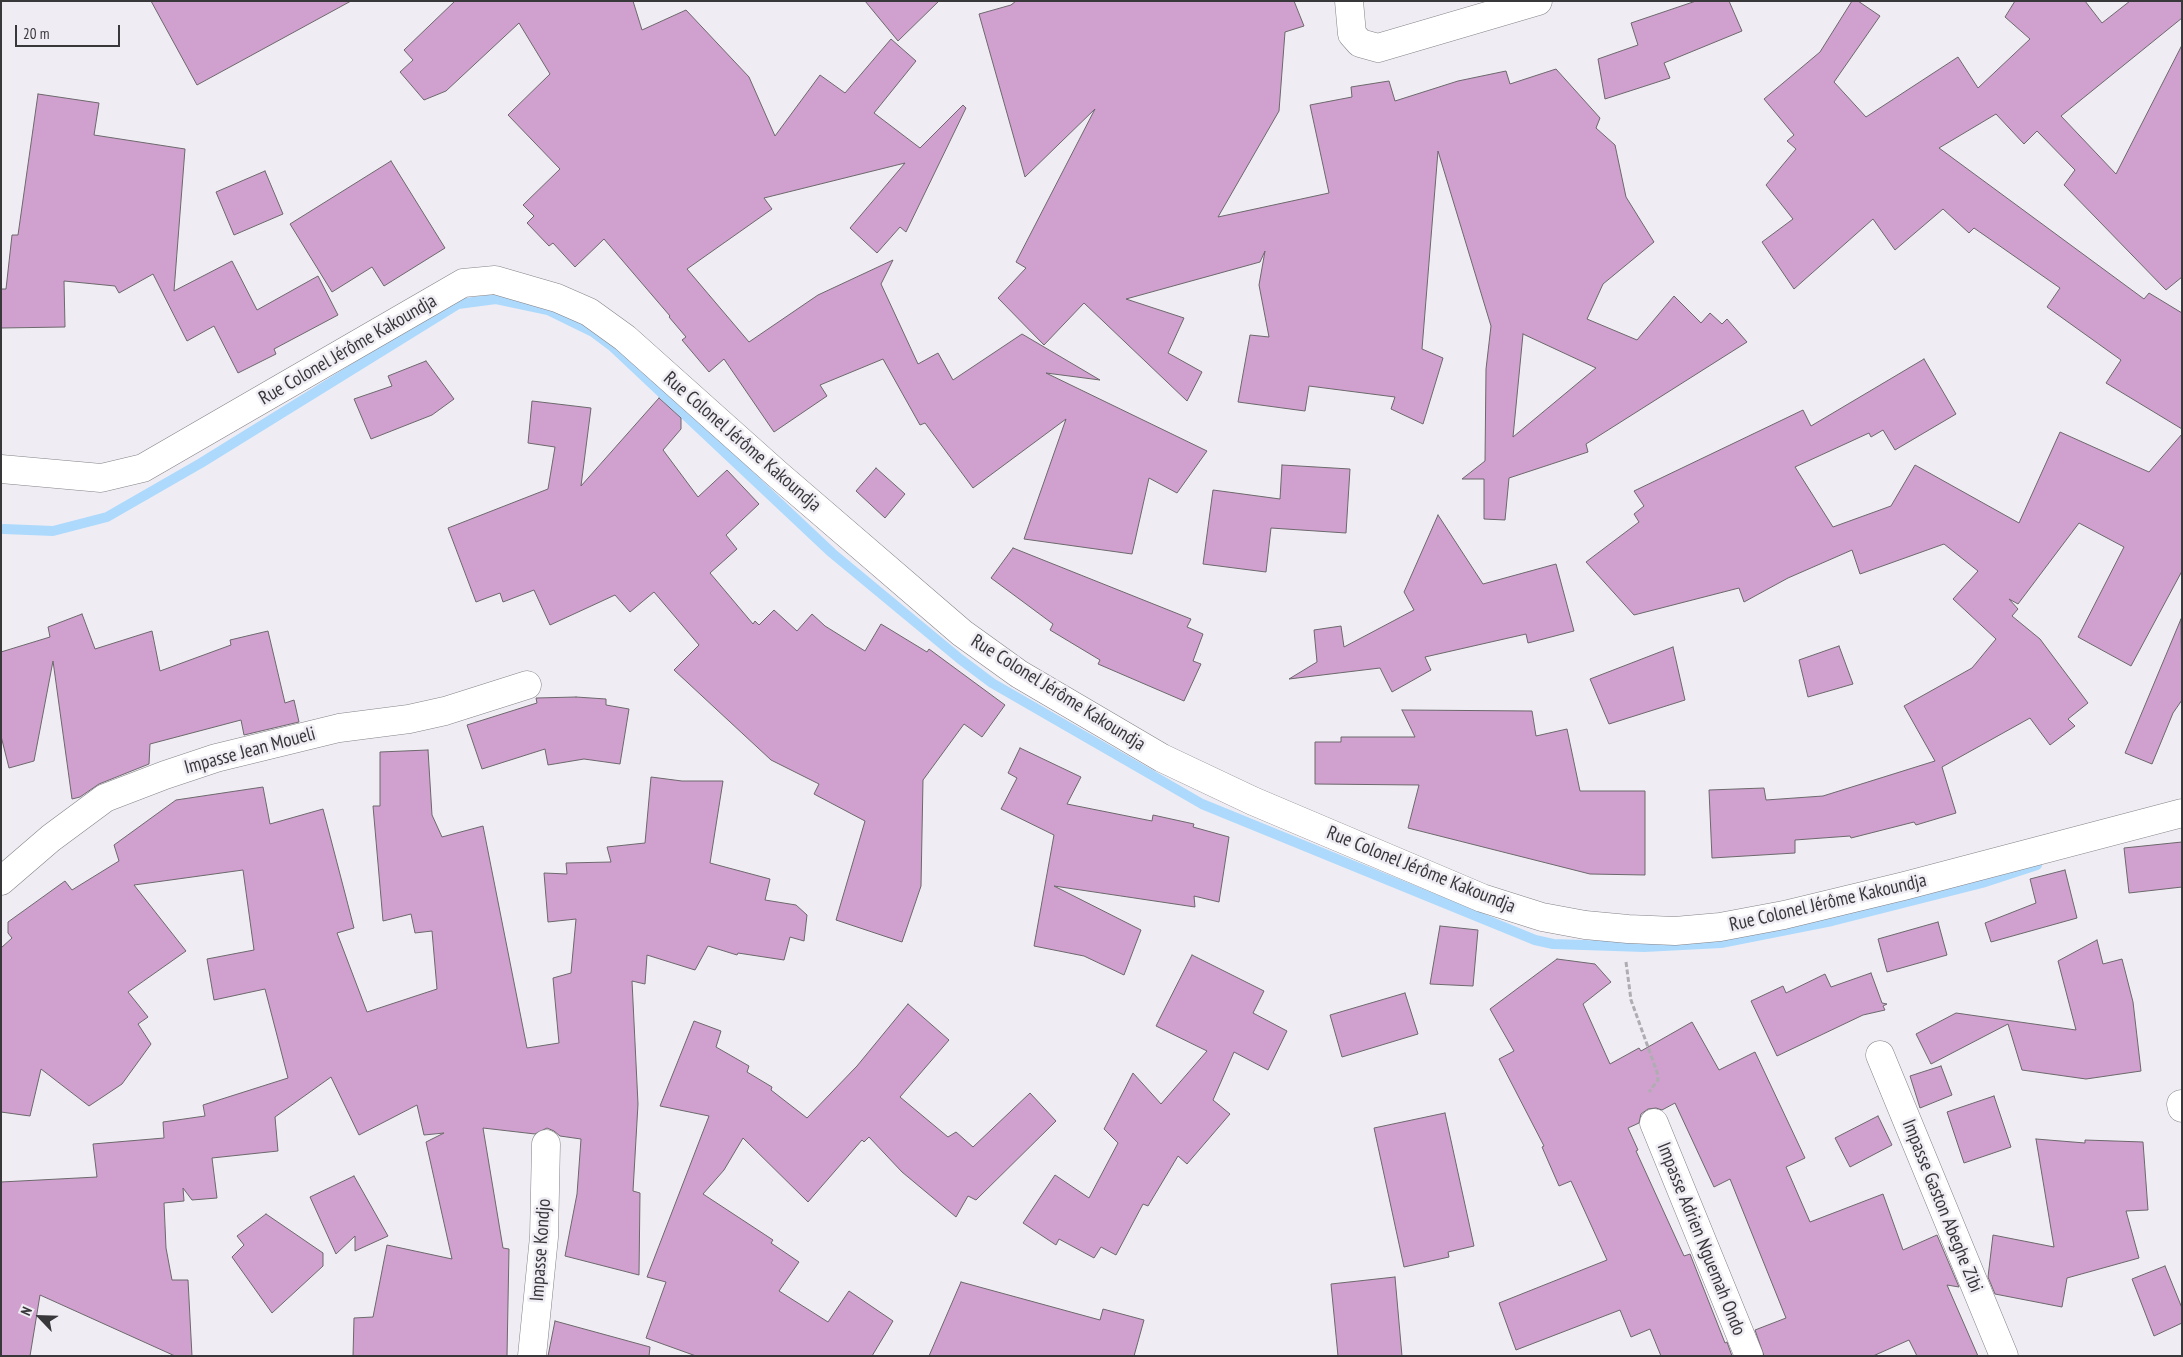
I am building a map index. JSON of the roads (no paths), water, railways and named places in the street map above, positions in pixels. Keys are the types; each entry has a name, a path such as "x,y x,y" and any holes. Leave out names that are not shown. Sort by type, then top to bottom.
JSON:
{"street":[{"path":"1349,1 1352,34 1360,43 1378,48 1538,1"},
{"name":"Rue Colonel Jérôme Kakoundja","path":"1,469 100,478 143,468 463,283 495,280 557,298 589,312 625,338 776,473 962,633 1019,674 1162,758 1253,801 1482,898 1542,917 1585,925 1675,932 1720,928 1784,915 1904,886 2182,813"},
{"name":"Impasse Jean Moueli","path":"1,882 51,838 105,798 165,775 216,758 339,728 409,719 445,711 526,685"},
{"name":"Impasse Gaston Abeghe Zibi","path":"1880,1055 2004,1356"},
{"name":"Impasse Adrien Nguemah Ondo","path":"1654,1123 1749,1356"},
{"name":"Impasse Kondjo","path":"532,1356 544,1237 546,1144"}],"waterway":[{"path":"4,529 53,531 107,517 201,463 458,304 496,299 548,310 593,332 613,347 832,553 960,659 992,683 1202,804 1535,940 1553,944 1644,947 1721,943 1832,921 1982,883 2037,865"}]}
